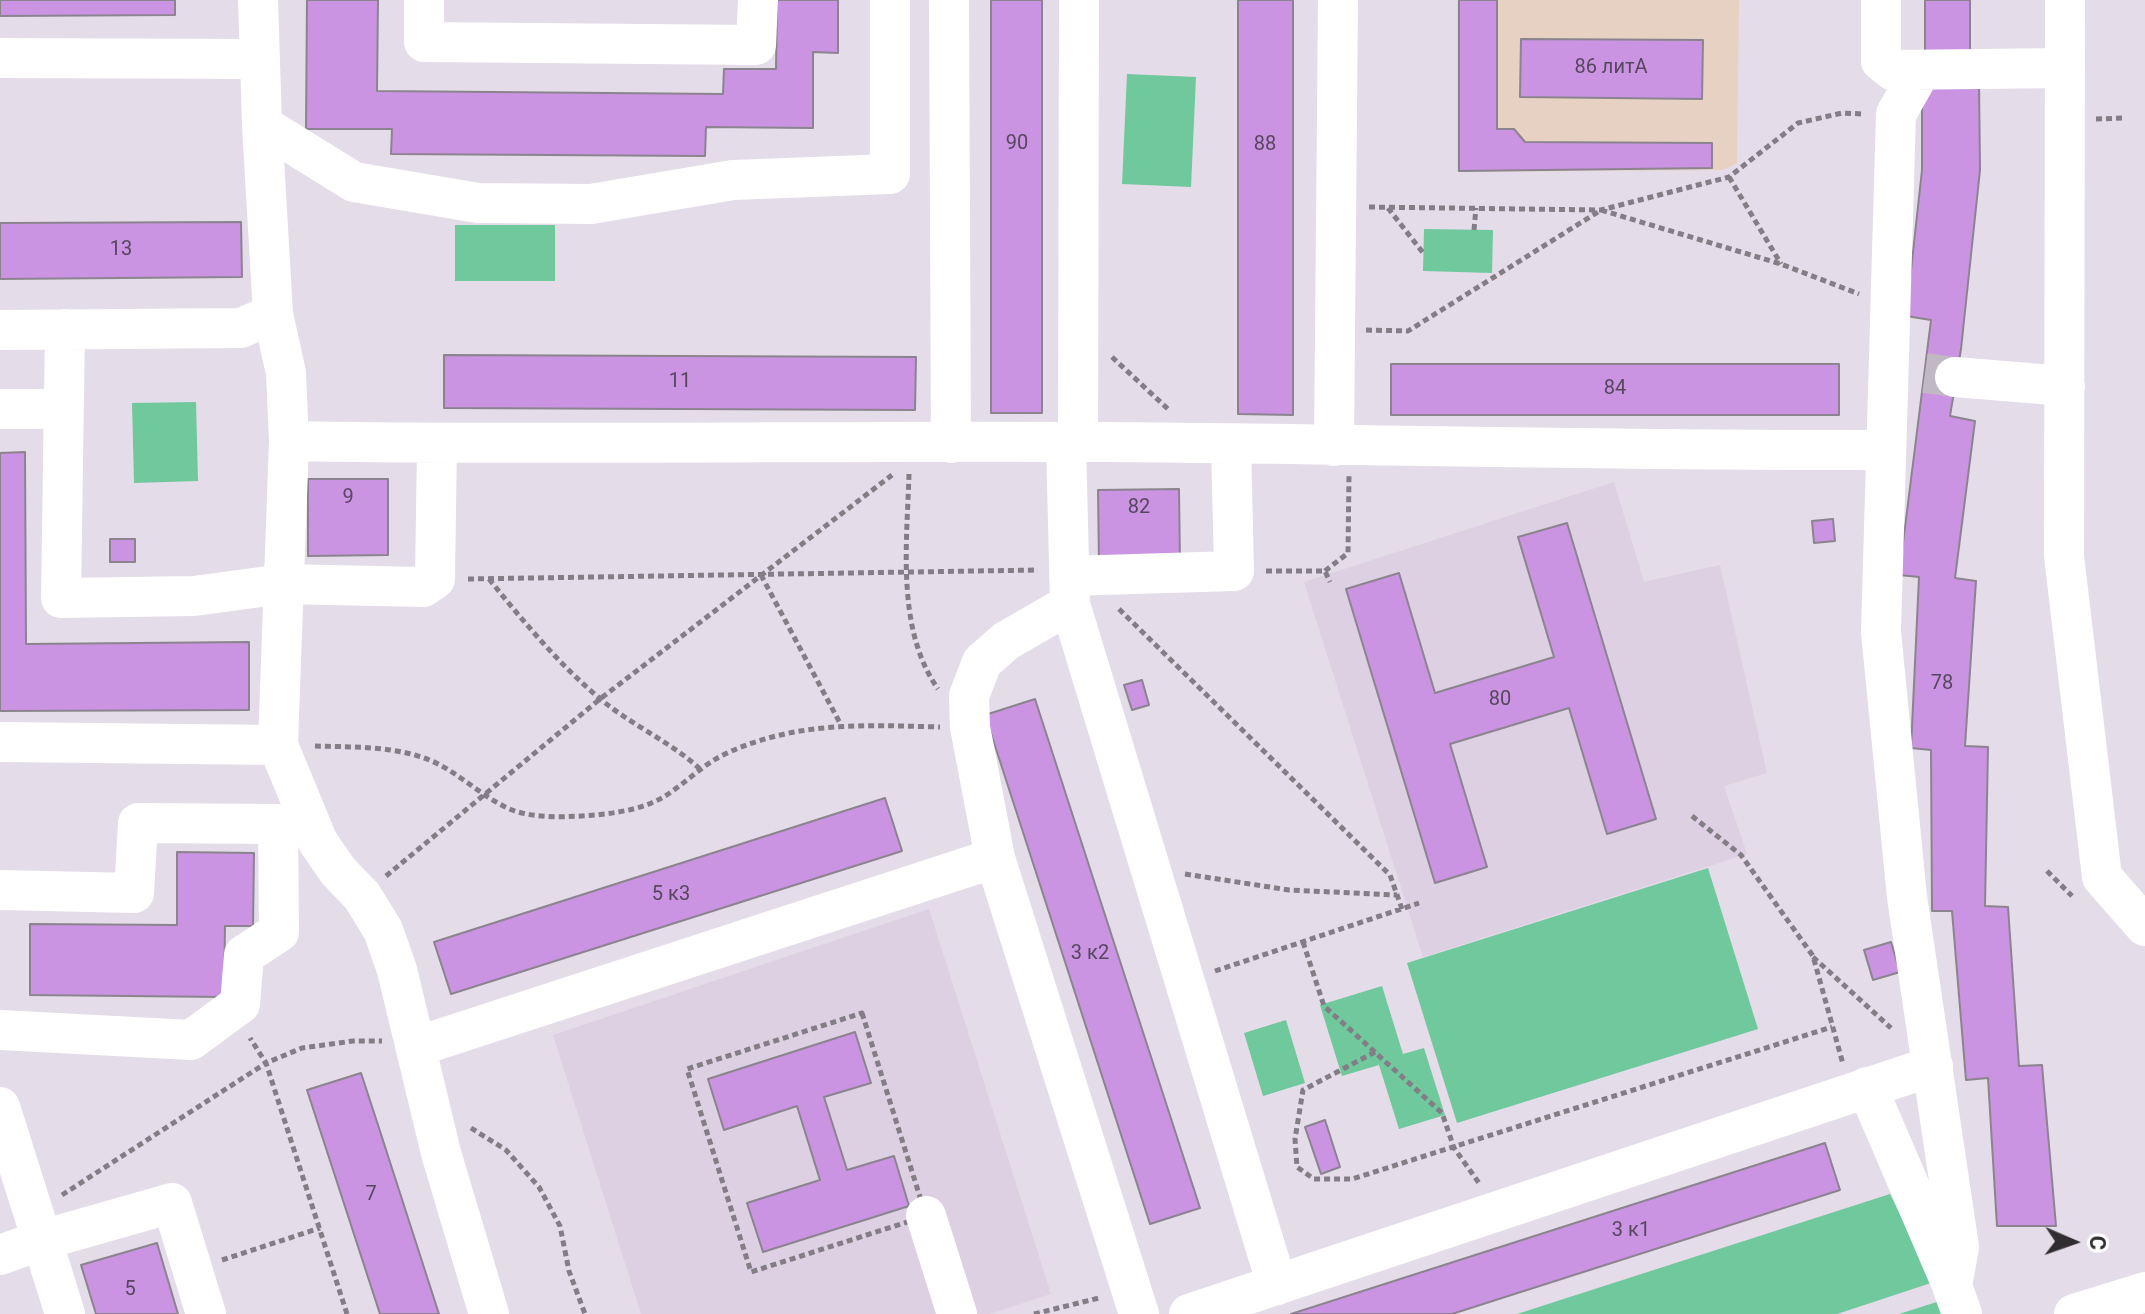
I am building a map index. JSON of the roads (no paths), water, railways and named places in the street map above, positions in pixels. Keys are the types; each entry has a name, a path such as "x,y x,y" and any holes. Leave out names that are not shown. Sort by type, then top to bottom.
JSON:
{"street":[{"path":"258,0 273,314 286,373 289,441 278,745 318,842 338,871 362,896 383,930 441,1153 489,1314"},
{"path":"424,0 424,42 756,45 758,0"},
{"path":"262,125 354,182 478,203 591,204 733,180 890,174 890,0"},
{"path":"949,0 951,443"},
{"path":"1079,0 1079,326 1072,442 1070,590 1149,868 1277,1285"},
{"path":"1338,0 1336,207 1341,446"},
{"path":"1881,0 1881,61 1892,70 2065,58"},
{"path":"2065,0 2064,556 2102,877 2145,926"},
{"path":"2065,58 2092,0"},
{"path":"0,58 260,59"},
{"path":"1921,70 1896,114 1890,306 1923,373"},
{"path":"0,330 241,328 273,314"},
{"path":"65,329 61,598 194,596 283,584 423,587 435,579 437,444"},
{"path":"1923,373 2065,386"},
{"path":"1923,373 1886,450 1881,632 1907,897 1959,1247 1957,1300"},
{"path":"0,409 63,409"},
{"path":"289,441 910,453 951,443 1072,442 1589,450 1886,450"},
{"path":"1137,1308 995,858 970,727 969,696 982,662 1070,590 1234,571 1219,444"},
{"path":"0,742 278,745"},
{"path":"0,890 134,893 138,823 278,824 279,932 244,955 240,1004 191,1040 0,1030"},
{"path":"414,1041 434,1041 995,858"},
{"path":"1189,1314 1933,1066"},
{"path":"1859,1090 1957,1300"},
{"path":"0,1107 65,1314"},
{"path":"0,1255 38,1227 172,1203 206,1314"},
{"path":"926,1216 957,1314"},
{"path":"2074,1314 2145,1292"}],"tunnel":[{"path":"1925,373 1955,377"}]}
